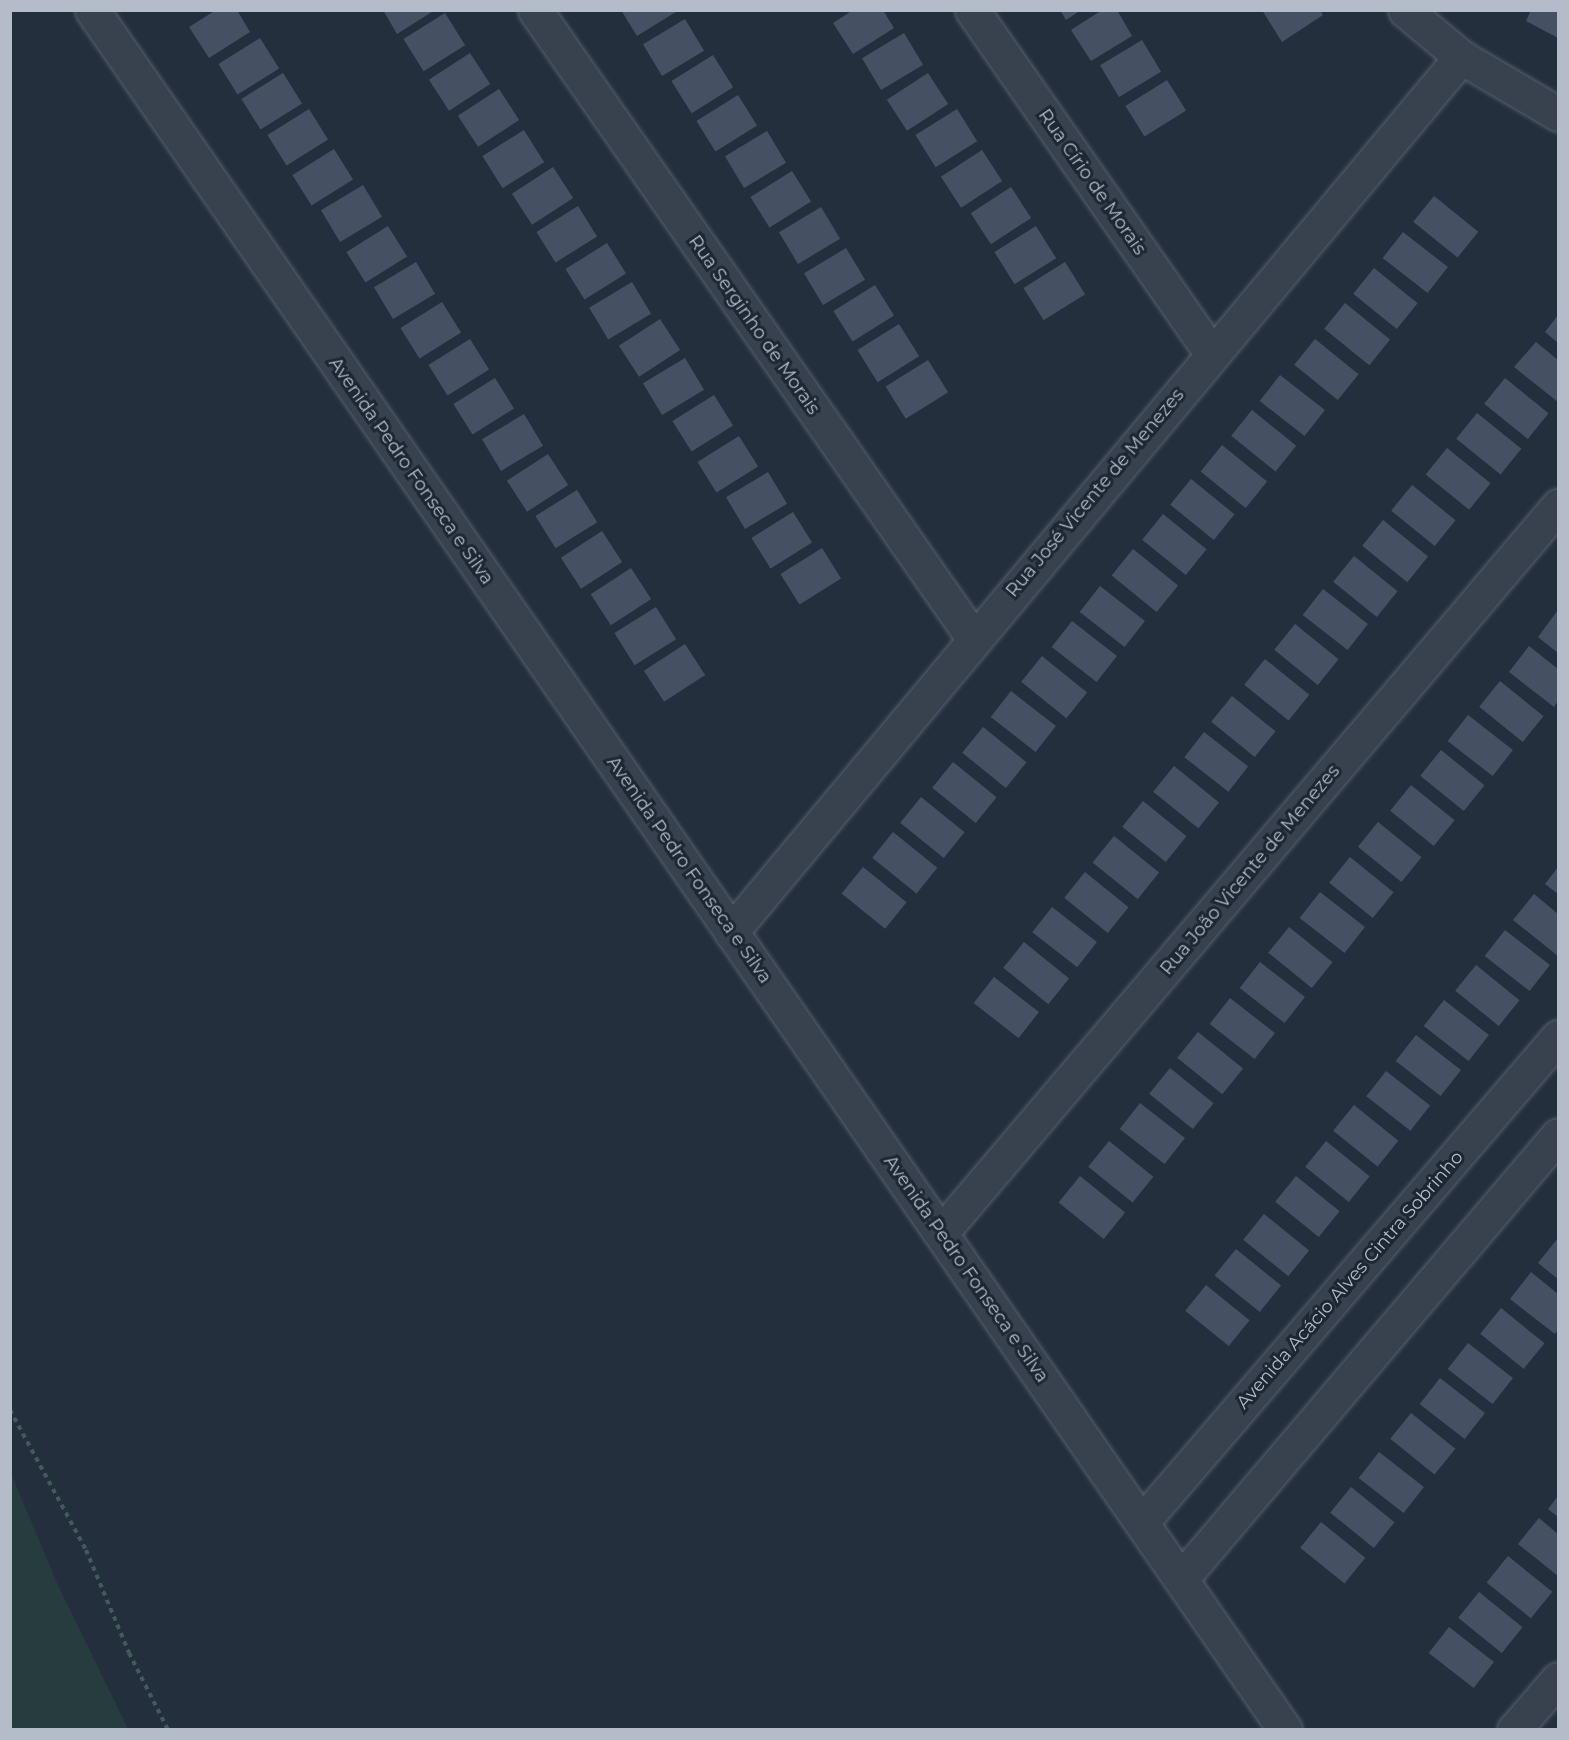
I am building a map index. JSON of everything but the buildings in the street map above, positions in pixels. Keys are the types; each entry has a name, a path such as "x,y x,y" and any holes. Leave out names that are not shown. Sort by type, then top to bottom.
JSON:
{"street":[{"name":"Avenida Pedro Fonseca e Silva","path":"92,10 1285,1730"},
{"name":"Rua Serginho de Morais","path":"535,10 974,639"},
{"name":"Rua Círio de Morais","path":"972,10 1211,353"},
{"path":"1405,10 1461,57 1558,114"},
{"name":"Rua José Vicente de Menezes","path":"731,932 1211,353 1461,57"},
{"name":"Rua João Vicente de Menezes","path":"941,1233 1558,507"},
{"name":"Avenida Acácio Alves Cintra Sobrinho","path":"1142,1522 1558,1037"},
{"path":"1181,1579 1558,1135"},
{"path":"1515,1730 1558,1679"}],"path":[{"path":"10,1410 86,1550 129,1653 168,1730"}],"green space":[{"path":"10,1471 57,1583 128,1729 11,1729"}]}
